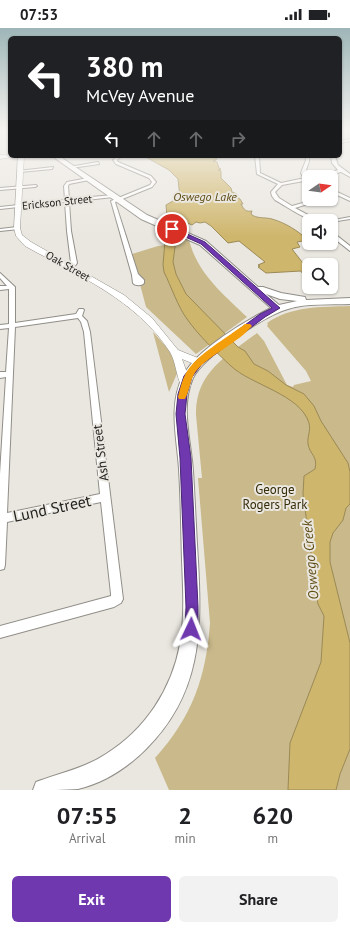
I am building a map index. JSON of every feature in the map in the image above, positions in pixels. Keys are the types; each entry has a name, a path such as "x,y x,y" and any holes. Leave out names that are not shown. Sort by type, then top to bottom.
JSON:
{"main road":[{"path":"67,165 144,217 203,243 277,308"},
{"path":"251,285 275,295 314,302"},
{"path":"44,790 91,774 108,766 128,752 143,738 154,724 168,704 179,683 190,642 192,607 186,458 181,414 182,394 189,376 202,361 251,324 277,308 294,304 314,302 350,301"}],"street":[{"path":"0,230 17,228 20,165"},
{"path":"71,167 87,165"},
{"name":"Erickson Street","path":"0,208 115,197 147,188 154,183 150,177 121,165"},
{"path":"258,165 258,173 281,184 302,180"},
{"path":"335,165 341,171 350,176"},
{"path":"20,171 52,168"},
{"path":"71,268 74,263 66,186 68,183 88,179"},
{"path":"281,184 274,191 273,195 277,199 303,214"},
{"path":"0,189 35,186"},
{"path":"340,194 350,200"},
{"path":"115,197 113,203 135,274"},
{"path":"292,207 302,204"},
{"path":"338,220 350,218"},
{"name":"Oak Street","path":"17,228 18,234 22,240 118,295 135,308 148,320 175,352 186,384"},
{"path":"338,239 350,248"},
{"path":"0,275 12,287 13,305 9,374 3,436 0,565"},
{"path":"0,288 12,287"},
{"name":"Ash Street","path":"0,632 114,601 118,594 105,497 87,332 84,320 80,313 12,325"},
{"path":"0,327 12,325"},
{"name":"Oak Street","path":"175,352 202,361"},
{"path":"0,375 9,374"},
{"name":"Lund Street","path":"1,519 105,497"}],"green space":[{"path":"170,231 189,239 198,262 204,272 220,291 247,317 196,354 146,307 132,254 158,246 182,243 180,238 168,237"},
{"name":"George Rogers Park","path":"350,306 350,790 169,790 155,758 179,727 195,696 205,662 210,623 198,478 202,478 196,415 197,400 201,387 215,366 257,333 264,341 287,385 293,387 294,385 311,381 306,371 267,326 267,323 276,317 296,310 317,307"},
{"path":"153,332 172,353 179,369 169,392"}],"water":[{"name":"Oswego Lake","path":"159,165 218,165 221,169 218,170 221,171 221,178 231,188 232,192 237,194 235,196 240,199 244,209 247,211 252,211 251,214 255,217 272,219 287,225 302,235 302,241 297,242 300,247 292,249 302,262 302,273 301,271 266,273 258,267 260,266 258,265 265,262 239,241 228,243 205,222 196,222 192,225 185,222 174,233 175,247 173,262 176,274 186,294 238,347 245,351 254,364 268,371 286,385 304,394 314,406 321,421 348,463 350,472 350,504 346,508 343,520 333,533 330,542 330,562 350,643 350,749 340,774 336,790 288,790 290,743 321,662 324,616 318,604 303,494 304,476 315,469 316,465 315,458 310,451 308,444 310,429 309,423 304,413 286,397 250,379 231,366 202,338 184,314 178,303 164,272 163,265 167,217 166,205 180,197 178,179 169,170"}],"slow traffic":[{"path":"182,397 189,376 199,362 248,326"}],"route":[{"path":"172,229 191,236 203,243 277,308 228,340 199,362 189,376 182,394 181,414 186,458 192,607 191,629"}],"water label":[{"name":"Oswego Creek","path":"310,560"}]}
